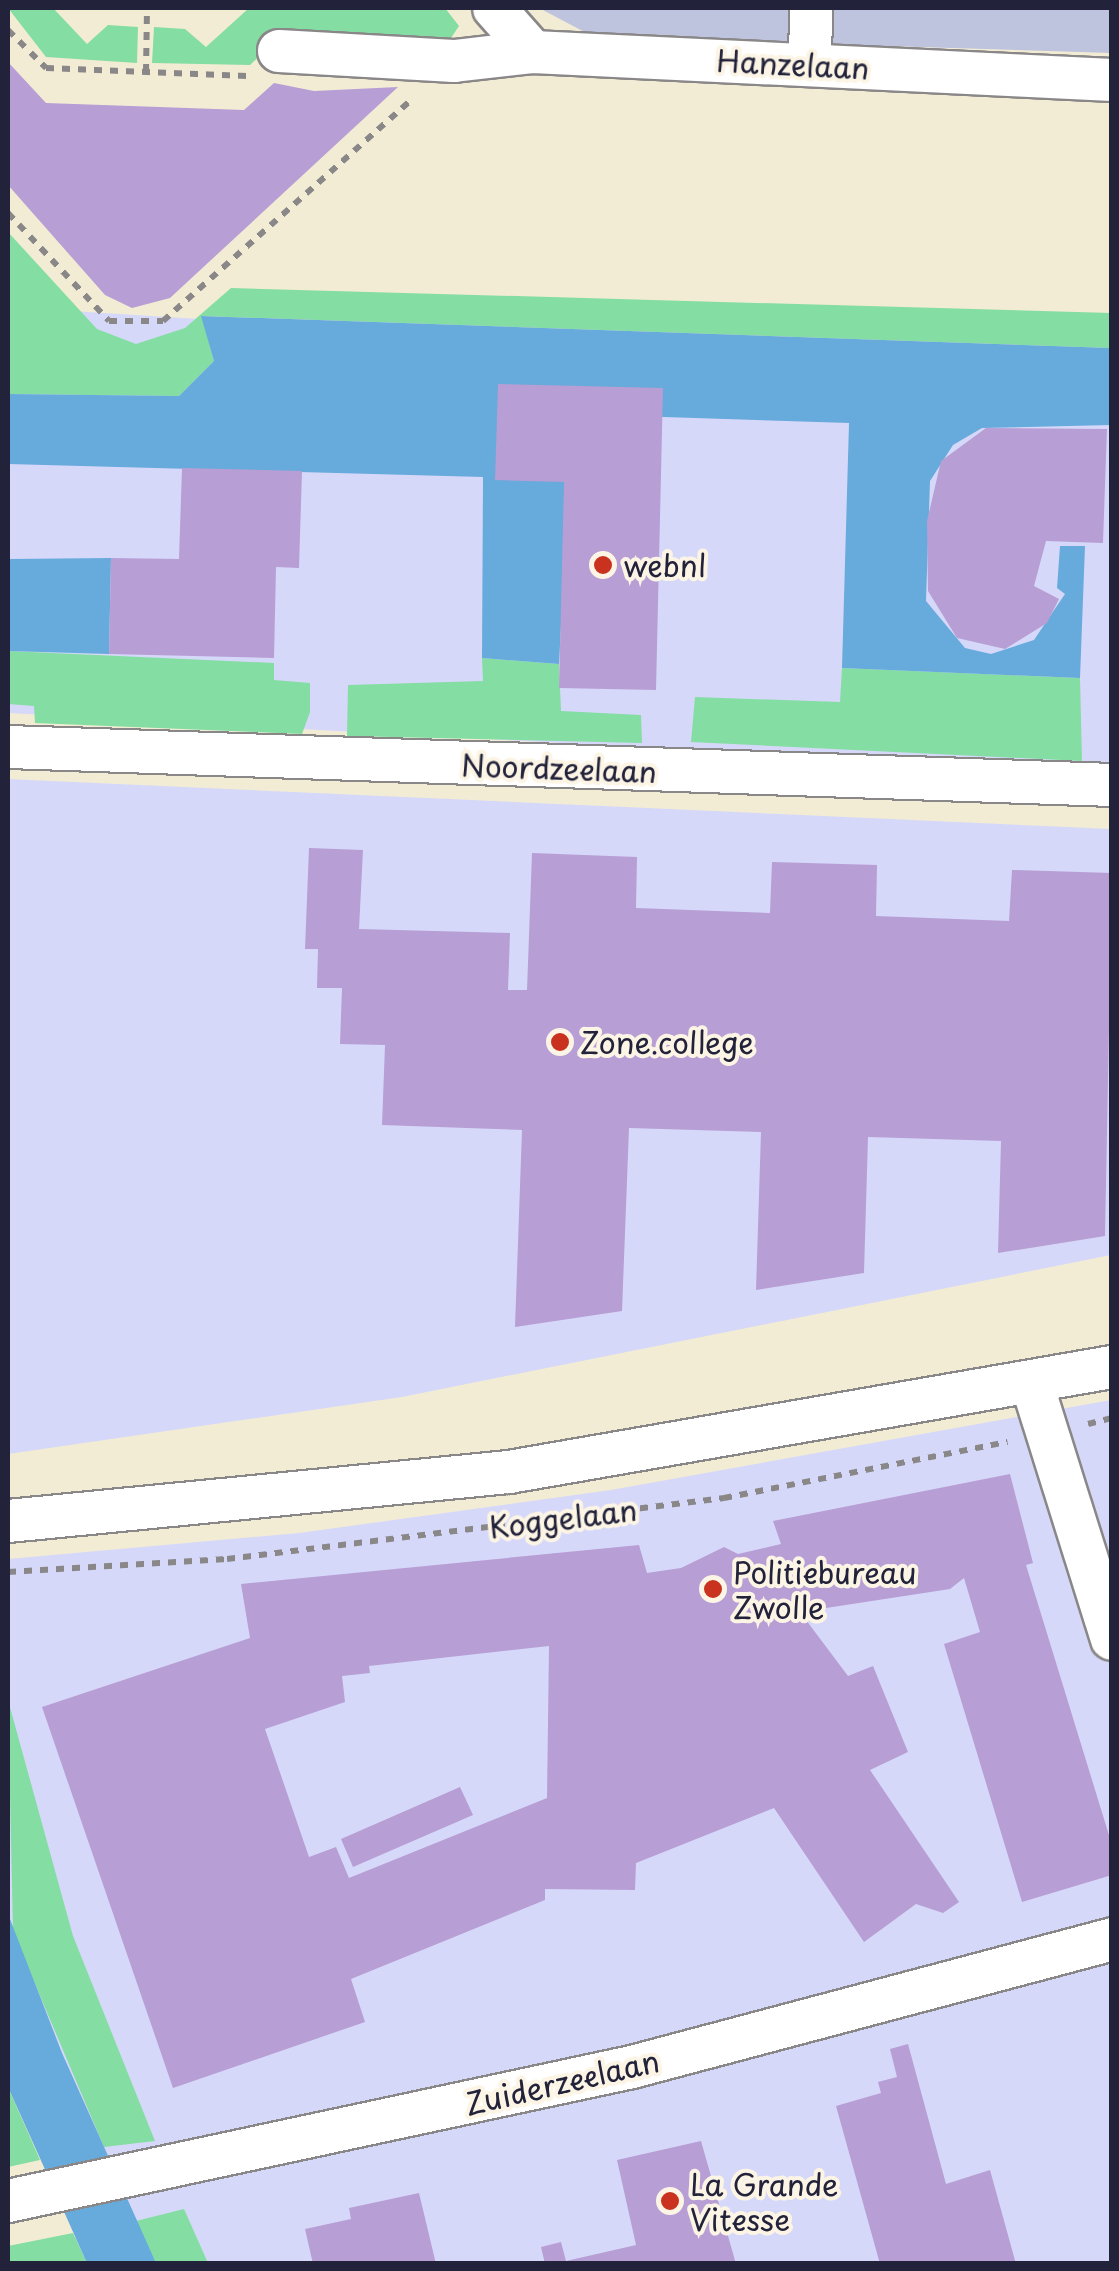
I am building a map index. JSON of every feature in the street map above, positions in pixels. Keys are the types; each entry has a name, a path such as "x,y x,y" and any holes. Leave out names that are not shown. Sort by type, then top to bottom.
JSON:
{"street":[{"path":"494,8 533,52"},
{"path":"810,66 811,8"},
{"name":"Hanzelaan","path":"279,51 435,60 533,52 1112,80"},
{"name":"Noordzeelaan","path":"8,748 1112,785"},
{"name":"Koggelaan","path":"8,1521 510,1472 1112,1368"},
{"path":"1032,1384 1112,1639"},
{"name":"Zuiderzeelaan","path":"24,2198 651,2063 1112,1939"}],"path":[{"path":"146,72 147,8"},
{"path":"8,30 46,68 248,76 279,51"},
{"path":"8,213 110,321 163,322 430,83 435,60"},
{"name":"Koggelaan","path":"8,1572 226,1560 724,1498 1112,1418"}],"shaded area":[{"path":"539,8 1111,8 1111,53 594,37"},
{"path":"8,307 1111,376 1111,773 8,713"},
{"name":"Zone.college","path":"8,779 1111,829 1111,1255 402,1397 8,1454"},
{"path":"1111,1400 1111,2263 8,2264 8,2249 106,2233 8,1994 8,1559 299,1533 611,1490"}],"green space":[{"path":"8,8 53,8 87,44 108,25 138,27 137,63 46,57"},
{"path":"249,8 445,8 459,26 451,38 285,32 250,65 152,63 154,27 185,29 206,47"},
{"path":"8,232 97,329 136,344 185,328 231,288 1111,313 1111,348 202,316 214,361 179,396 8,394"},
{"path":"8,651 274,663 274,680 310,683 310,712 302,734 35,723 34,706 8,704"},
{"path":"482,658 559,664 561,711 641,715 642,743 347,736 348,685 483,681"},
{"path":"842,668 1080,678 1082,761 691,742 695,697 840,702"},
{"path":"8,1700 73,1936 155,2141 104,2147 13,1932"},
{"path":"8,2087 40,2160 8,2167"},
{"path":"184,2209 208,2263 156,2263 136,2221"},
{"path":"73,2233 87,2263 8,2263 8,2246"}],"water":[{"path":"201,316 1111,348 1111,425 982,428 953,445 930,481 926,601 965,648 991,654 1034,640 1065,594 1057,588 1060,546 1085,546 1080,678 842,668 849,423 572,414 559,664 482,658 483,477 8,464 8,394 179,396 214,361"},
{"path":"111,558 109,654 8,651 8,559"},
{"path":"8,1914 62,2053 156,2263 87,2263 8,2087"}],"building":[{"path":"8,62 46,103 244,110 274,83 314,91 398,87 170,298 132,308 105,295 8,185"},
{"path":"498,384 663,388 656,690 559,688 564,482 495,480"},
{"path":"986,428 1107,429 1103,543 1046,541 1034,586 1059,599 1047,623 1005,649 957,638 928,591 927,521 941,461"},
{"path":"182,468 302,471 299,568 276,567 274,658 109,654 111,558 179,559"},
{"path":"309,848 363,850 359,929 510,933 508,990 527,990 532,853 637,857 636,908 770,913 772,862 877,865 876,916 1009,921 1012,870 1112,873 1105,1236 998,1253 1001,1141 868,1137 864,1273 756,1290 761,1132 629,1128 622,1311 515,1327 522,1130 382,1125 385,1045 340,1044 342,988 317,988 318,949 305,949"},
{"path":"1010,1474 1033,1563 1026,1565 1112,1845 1112,1875 1022,1902 944,1644 980,1632 964,1578 950,1589 800,1612 848,1676 873,1666 908,1752 870,1770 959,1902 943,1913 916,1904 864,1942 774,1808 636,1863 635,1890 545,1889 545,1900 351,1979 365,2022 173,2088 42,1707 250,1638 241,1584 639,1545 647,1573 681,1568 724,1547 738,1554 781,1544 773,1521","holes":["549,1646 547,1798 349,1878 336,1847 309,1857 265,1729 345,1702 342,1676 370,1673 369,1666"]},
{"path":"460,1787 473,1815 353,1867 341,1839"},
{"path":"908,2044 946,2184 990,2170 1016,2264 880,2264 836,2106 881,2093 878,2082 897,2077 890,2049"},
{"name":"La Grande Vitesse","path":"701,2141 736,2264 545,2264 541,2247 561,2242 566,2261 636,2245 617,2160"},
{"path":"419,2193 436,2264 313,2264 305,2229 351,2219 349,2208"}],"place":[{"name":"webnl","path":"603,565"},
{"name":"Zone.college","path":"560,1042"},
{"name":"Politiebureau Zwolle","path":"713,1589"},
{"name":"La Grande Vitesse","path":"670,2201"}]}
